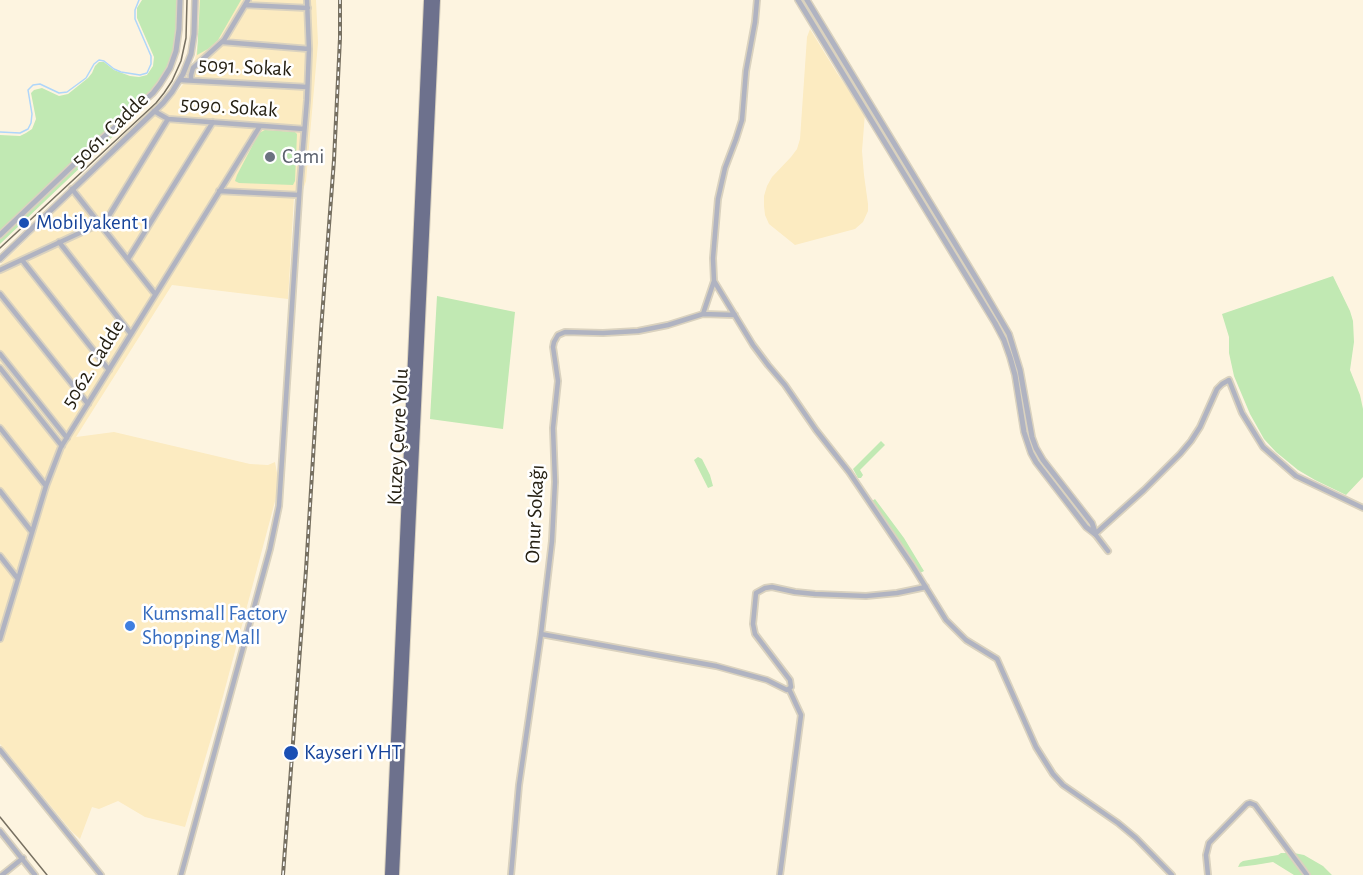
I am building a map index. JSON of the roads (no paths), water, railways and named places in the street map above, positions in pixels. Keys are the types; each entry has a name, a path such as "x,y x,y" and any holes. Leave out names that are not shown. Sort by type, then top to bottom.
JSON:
{"highway":[{"name":"Kuzey Çevre Yolu","path":"389,875 422,170 427,0"},
{"name":"Kuzey Çevre Yolu","path":"395,875 435,0"}],"street":[{"name":"5061. Cadde","path":"0,235 160,84 170,68 176,51 180,0"},
{"name":"5061. Cadde","path":"0,259 168,98 180,80 193,47 195,0"},
{"path":"181,875 279,506 307,87 309,49 307,0"},
{"path":"703,315 714,281 713,258 718,199 725,168 742,120 757,0"},
{"path":"798,0 1000,331 1015,375 1024,432 1036,462 1108,551"},
{"path":"807,0 1009,334 1020,370 1036,448 1092,523 1095,534"},
{"path":"191,80 191,72 195,66 223,42 247,2 308,8"},
{"path":"223,42 309,49"},
{"name":"5091. Sokak","path":"180,80 307,87"},
{"name":"5090. Sokak","path":"154,111 168,119 304,129"},
{"path":"0,270 100,225 168,119"},
{"path":"128,259 213,122"},
{"name":"5062. Cadde","path":"0,639 46,486 62,446 260,126"},
{"path":"72,189 155,294"},
{"path":"219,190 299,195"},
{"path":"59,242 131,334"},
{"path":"22,260 109,370"},
{"path":"714,281 760,354 849,472 946,620 966,640 997,659 1040,754 1058,780 1127,830 1172,875"},
{"path":"0,294 88,404"},
{"name":"Onur Sokağı","path":"512,875 519,786 550,565 554,499 554,418 558,381 553,347 555,339 567,332 615,333 648,330 703,315 735,315"},
{"path":"0,354 67,438"},
{"path":"0,368 62,446"},
{"path":"1095,534 1180,454 1200,426 1217,388 1229,381 1242,413 1263,447 1296,476 1363,508"},
{"path":"0,428 46,486"},
{"path":"0,491 32,532"},
{"path":"0,556 18,579"},
{"path":"780,875 801,715 789,689 790,680 755,634 753,624 756,593 772,587 821,595 866,596 926,587"},
{"path":"0,619 4,625"},
{"path":"541,634 716,666 767,680 784,689 789,689"},
{"path":"0,750 101,875"},
{"path":"1208,875 1206,852 1209,843 1250,803 1256,806 1307,875"},
{"path":"0,831 35,875"},
{"path":"2,875 23,858"}],"waterway":[{"path":"0,132 20,133 28,129 32,114 28,90 33,85 40,84 59,93 67,92 86,78 99,60 121,72 140,75 147,73 151,64 151,56 135,19 135,10 139,0"}],"tram line":[{"path":"0,248 164,93 181,61 186,38 187,0"},
{"path":"0,817 47,875"}],"railway":[{"path":"283,875 334,160 340,0"}],"place":[{"name":"Cami","path":"270,157"},
{"name":"Mobilyakent 1","path":"24,223"},
{"name":"Kumsmall Factory Shopping Mall","path":"130,626"},
{"name":"Kayseri YHT","path":"291,753"}]}
